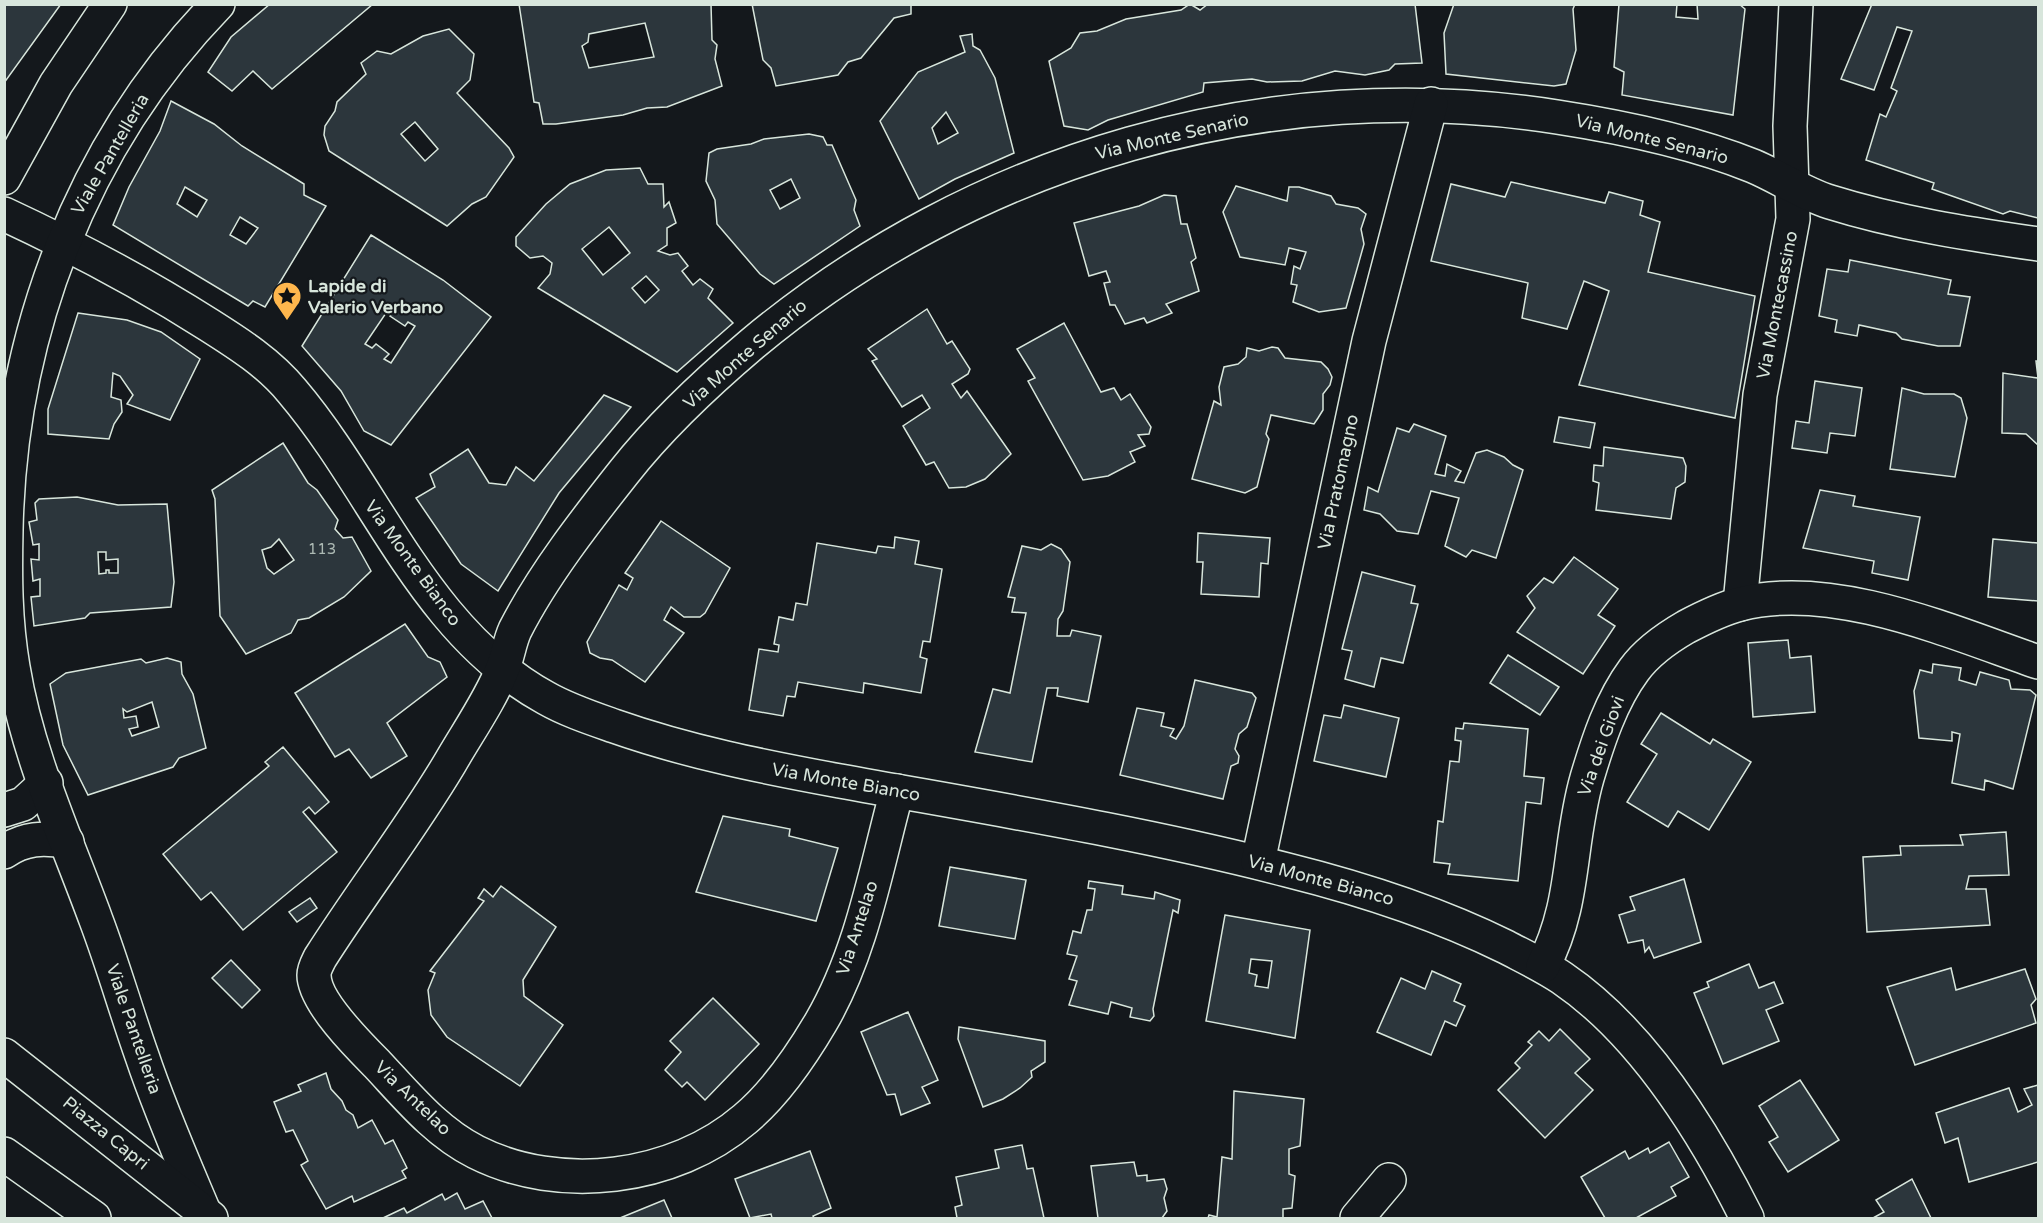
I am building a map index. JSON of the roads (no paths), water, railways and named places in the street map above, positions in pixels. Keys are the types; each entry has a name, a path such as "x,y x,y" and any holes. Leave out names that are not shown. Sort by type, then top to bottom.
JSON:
{"street":[{"path":"4,178 56,84 110,4"},
{"name":"Viale Pantelleria","path":"208,1216 153,1088 29,739 13,667 6,601 6,531 11,455 20,396 35,324 63,241 95,173 130,116 166,64 218,4"},
{"name":"Via Montecassino","path":"1740,604 1760,396 1793,219 1791,79 1796,4"},
{"name":"Via Monte Senario","path":"503,669 516,628 562,556 632,462 716,375 782,320 850,270 949,213 1006,186 1122,146 1202,126 1296,110 1384,104 1431,104 1509,111 1609,126 1742,162 1829,201 1898,219 2038,244"},
{"name":"Via Pratomagno","path":"1258,862 1369,341 1431,104"},
{"name":"Via Monte Bianco","path":"4,214 63,241 180,306 251,353 277,375 316,423 441,606 460,628 503,669 526,687 564,708 669,744 762,767 1183,844 1399,901 1449,920 1543,966 1598,1007 1659,1074 1709,1146 1747,1218"},
{"name":"Via dei Giovi","path":"1543,966 1563,919 1579,810 1587,777 1618,698 1632,672 1657,647 1695,622 1740,604 1774,599 1806,599 1901,616 2038,662"},
{"name":"Via Antelao","path":"503,669 449,764 337,932 314,974 319,992 334,1015 362,1050 414,1104 440,1128 474,1151 508,1164 544,1173 584,1176 645,1169 721,1138 757,1108 796,1060 828,1008 862,921 897,791"},
{"path":"4,810 23,804 46,783"},
{"path":"4,852 15,844 36,839 67,842"},
{"name":"Piazza Capri","path":"4,1055 64,1099 208,1216"},
{"path":"4,1154 84,1211"},
{"path":"1357,1218 1389,1180"}],"place":[{"name":"Lapide di Valerio Verbano","path":"287,322"}]}
